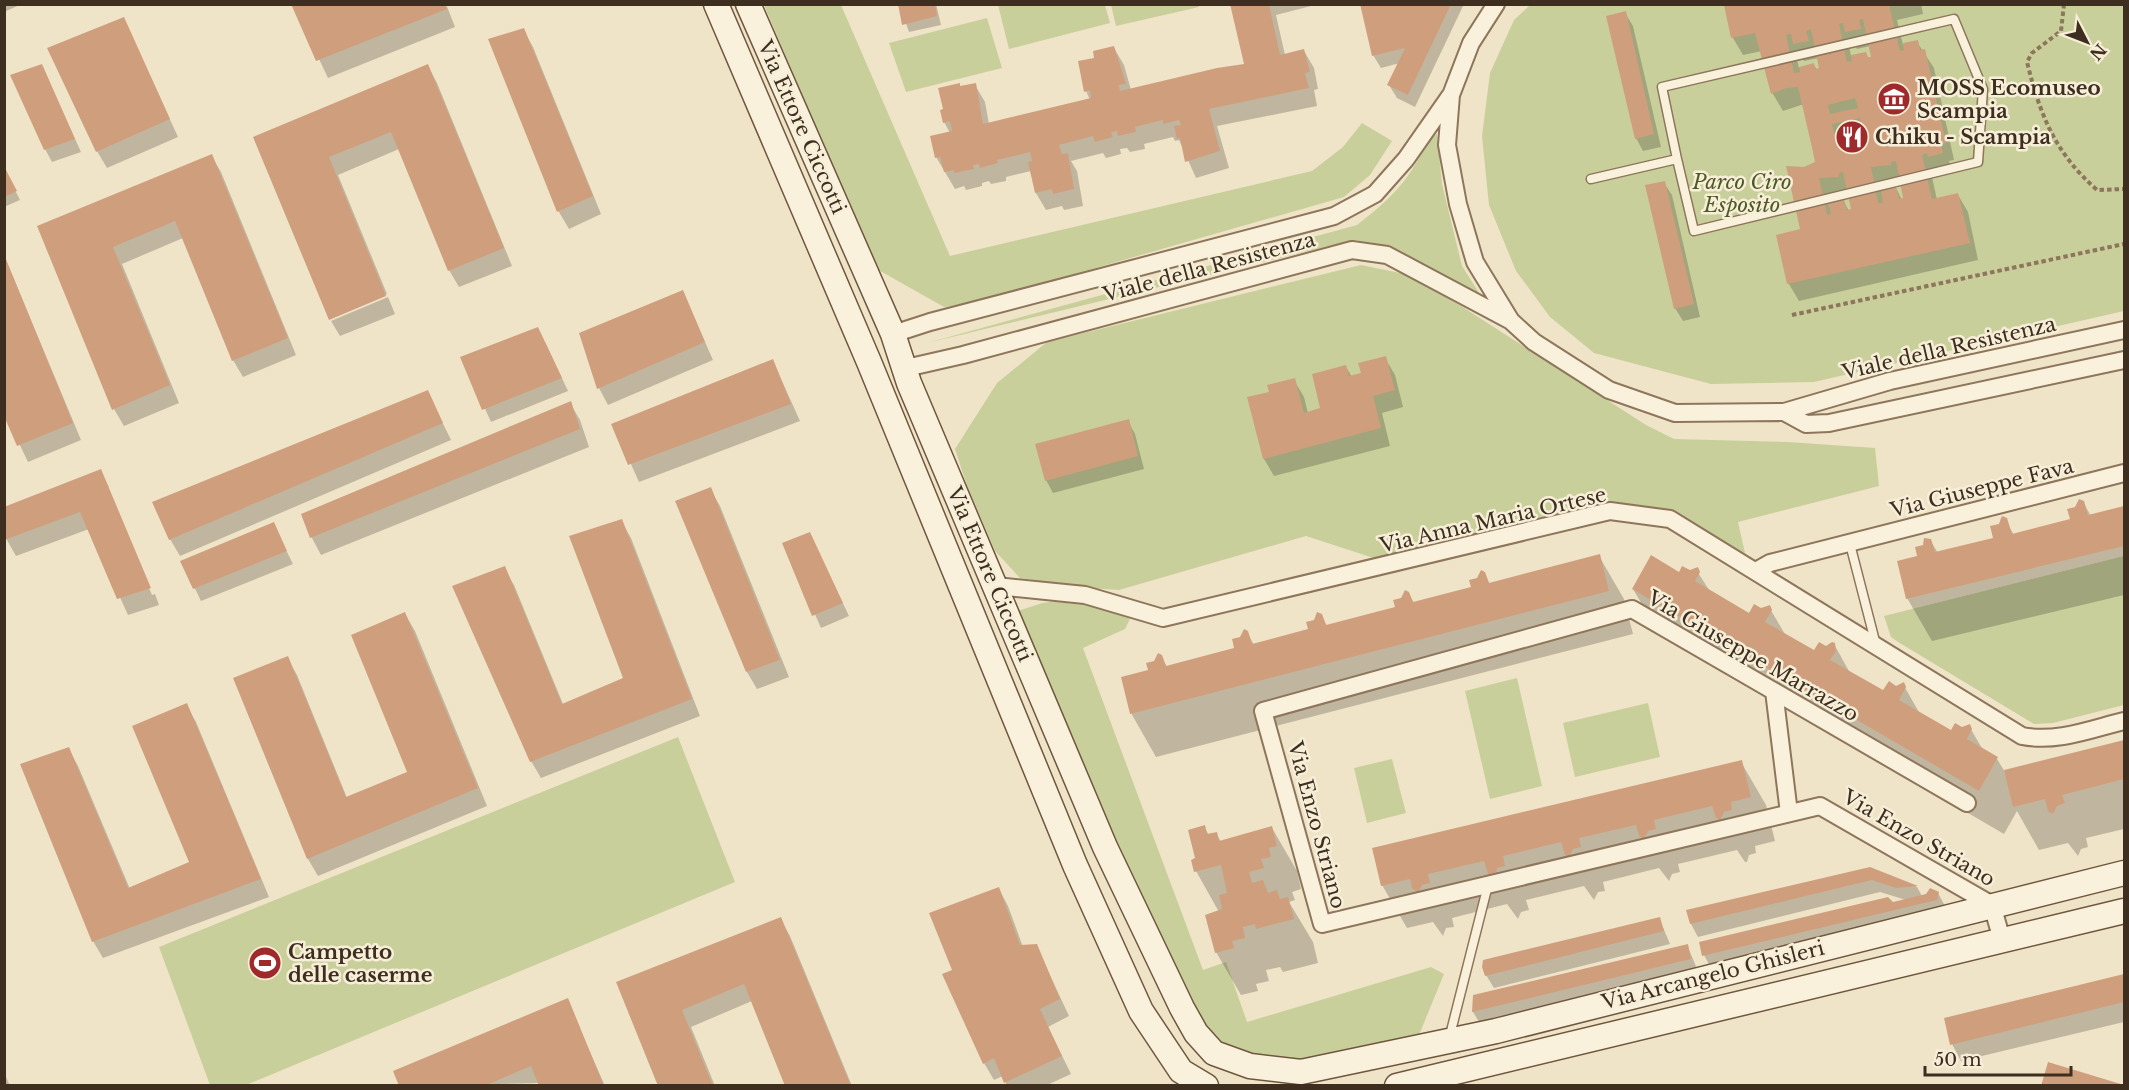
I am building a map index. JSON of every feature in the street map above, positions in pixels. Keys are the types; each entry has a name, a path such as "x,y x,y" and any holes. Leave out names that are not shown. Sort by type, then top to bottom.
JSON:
{"street":[{"name":"Via Ettore Ciccotti","path":"716,4 869,362 1075,865 1141,1011 1181,1071 1206,1086"},
{"name":"Via Ettore Ciccotti","path":"748,4 893,334 918,404 1105,847 1196,1033 1214,1053 1250,1066 1301,1072"},
{"name":"Viale della Resistenza","path":"893,334 930,322 1334,216 1375,194 1406,159 1451,95 1471,43 1496,4"},
{"name":"Viale della Resistenza","path":"1451,95 1447,145 1458,204 1475,262 1511,321"},
{"name":"Viale della Resistenza","path":"906,368 963,355 1352,250 1387,255 1511,321 1534,342 1609,390 1675,412 1784,412 1890,381 2124,330"},
{"path":"869,362 893,334"},
{"name":"Viale della Resistenza","path":"1784,412 1806,423 1829,423 2124,360"},
{"path":"869,362 906,368"},
{"name":"Via Giuseppe Fava","path":"1756,571 1770,563 2124,473"},
{"name":"Via Anna Maria Ortese","path":"996,586 1085,595 1163,618 1610,511 1670,519 2022,736 2039,739 2055,738 2124,721"},
{"name":"Via Giuseppe Marrazzo","path":"1263,711 1632,609 1967,803"},
{"path":"1774,691 1789,813"},
{"name":"Via Enzo Striano","path":"1263,711 1322,924 1820,806 1992,905 2002,940"},
{"name":"Via Arcangelo Ghisleri","path":"1301,1072 1448,1041 2124,873"},
{"name":"Via Arcangelo Ghisleri","path":"1397,1086 2124,911"}],"lane":[{"path":"1953,19 1983,88 1978,162 1694,231 1677,159 1662,87 1953,19"},
{"path":"1591,179 1677,159"},
{"path":"1850,544 1876,646"},
{"path":"1448,1041 1488,885"}],"path":[{"path":"2064,4 2061,30 2032,52 2027,62 2035,96 2054,142 2076,171 2097,190 2124,189"},
{"path":"1792,315 2124,244"}],"green space":[{"path":"764,5 841,5 950,256 1312,171 1343,147 1362,123 1392,141 1370,175 1344,197 966,305 944,307 875,268"},
{"path":"998,5 1105,5 1110,23 1009,49"},
{"path":"1111,5 1199,5 1199,7 1116,26"},
{"name":"Parco Ciro Esposito","path":"1530,5 2124,5 2124,311 1814,382 1711,384 1594,353 1550,317 1516,271 1489,205 1482,136 1490,73 1514,20"},
{"path":"987,18 1002,68 906,92 889,43"},
{"path":"1437,134 1442,184 1462,266 1481,296 1388,246 1354,240 927,343 1357,225 1399,187 1415,166 1429,138"},
{"path":"1361,265 1405,274 1461,306 1646,425 1674,439 1788,442 1875,448 1879,486 1738,522 1745,553 1652,516 1557,524 1392,564 1306,536 1119,590 1074,587 1020,578 995,551 967,486 955,449 997,383 1047,342"},
{"path":"2124,556 2124,705 2053,723 2034,724 1898,642 1891,637 1884,616"},
{"path":"1082,598 1130,619 1125,629 1083,648 1203,970 1226,962 1247,1022 1431,967 1444,974 1419,1035 1287,1072 1196,1033 1018,611 1042,603"},
{"path":"1517,678 1542,786 1490,799 1465,691"},
{"path":"1648,703 1660,757 1575,777 1563,723"},
{"path":"678,737 735,882 246,1085 210,1085 159,947"},
{"path":"1392,759 1406,813 1367,823 1354,768"}],"building":[{"path":"291,4 444,4 447,9 316,61"},
{"path":"898,4 935,4 937,16 902,25"},
{"path":"1230,4 1269,4 1280,55 1304,49 1310,72 1305,73 1309,88 1209,109 1220,151 1185,162 1180,138 1177,139 1174,126 1181,125 1179,120 1163,124 1163,120 1135,127 1136,132 1118,136 1117,131 1111,132 1113,137 1095,142 1093,136 1059,145 1062,154 1068,153 1074,189 1053,194 1052,189 1035,193 1028,162 1032,161 1030,152 997,160 998,163 980,168 979,164 973,165 974,169 954,173 954,170 944,172 940,157 935,158 930,136 952,131 950,121 943,123 940,110 943,109 938,88 960,83 960,86 976,83 983,124 1091,98 1090,90 1084,92 1078,61 1094,58 1093,51 1114,46 1126,84 1119,85 1120,91 1217,68 1244,64"},
{"path":"1360,4 1451,4 1408,95 1387,85 1405,48 1372,56"},
{"path":"1724,5 1889,5 1900,51 1904,50 1903,43 1918,40 1920,50 1925,49 1946,143 1941,144 1943,153 1928,157 1927,153 1922,155 1932,199 1958,193 1970,243 1787,284 1776,235 1800,229 1786,166 1804,167 1815,162 1813,152 1798,87 1786,88 1771,94 1755,33 1731,38","holes":["1863,19 1871,57 1868,57 1866,52 1851,55 1852,61 1847,62 1839,24 1843,23 1845,32 1861,29 1859,20","1811,29 1819,68 1815,69 1814,63 1799,67 1800,72 1794,73 1786,35 1791,34 1793,44 1809,41 1806,31","1855,98 1858,108 1830,114 1828,105","1860,118 1862,127 1834,134 1832,124","1896,161 1903,198 1899,199 1896,187 1881,190 1883,203 1878,203 1871,167 1891,165 1891,162","1843,172 1851,209 1847,210 1844,199 1828,202 1831,214 1827,215 1819,178 1839,177 1839,173"]},
{"path":"1626,11 1654,134 1635,139 1606,16"},
{"path":"124,17 170,119 96,152 47,48"},
{"path":"524,28 593,196 557,212 488,39"},
{"path":"42,64 75,139 44,150 10,75"},
{"path":"428,64 504,248 448,271 391,132 329,157 386,296 329,320 253,137"},
{"path":"212,154 288,338 232,361 175,221 113,247 170,385 112,410 37,226"},
{"path":"4,166 17,191 4,197"},
{"path":"1665,181 1694,304 1674,309 1645,185"},
{"path":"5,257 73,423 17,446 4,416"},
{"path":"683,290 705,342 597,389 579,333"},
{"path":"538,327 562,378 482,410 460,357"},
{"path":"1386,356 1395,390 1373,396 1381,428 1263,459 1247,397 1269,392 1267,385 1295,378 1304,413 1320,408 1312,374 1346,365 1349,376 1361,373 1358,363"},
{"path":"773,359 791,404 628,465 611,424"},
{"path":"428,390 443,423 169,540 152,502"},
{"path":"571,401 580,429 310,538 301,514"},
{"path":"1129,419 1138,456 1045,481 1035,444"},
{"path":"101,469 151,588 117,599 80,512 4,540 4,507"},
{"path":"711,487 780,660 746,672 675,501"},
{"path":"2079,499 2084,501 2088,515 2124,506 2124,546 1906,599 1897,561 1917,556 1915,547 1923,545 1924,538 1931,539 1935,552 1993,538 1990,526 1999,524 2002,516 2007,518 2012,534 2070,519 2067,509 2075,507"},
{"path":"622,519 692,699 530,762 452,586 505,566 562,704 623,678 569,536"},
{"path":"274,522 287,551 193,589 180,561"},
{"path":"810,532 843,603 812,616 782,543"},
{"path":"1600,554 1609,591 1130,714 1121,677 1148,670 1146,663 1154,661 1158,653 1162,655 1166,666 1234,648 1232,639 1240,637 1244,629 1248,631 1252,644 1308,629 1306,622 1314,620 1317,612 1322,614 1326,625 1395,607 1393,600 1401,598 1405,590 1409,592 1413,602 1471,587 1469,580 1477,578 1481,570 1485,572 1489,583"},
{"path":"1651,555 1679,572 1682,566 1690,570 1698,567 1700,572 1695,581 1749,613 1754,604 1761,608 1770,605 1772,610 1765,622 1814,650 1819,642 1826,646 1832,642 1835,643 1836,651 1830,660 1883,690 1889,681 1896,686 1904,682 1906,687 1899,700 1951,730 1955,723 1962,727 1970,724 1972,729 1967,739 1998,757 1979,791 1632,589"},
{"path":"405,612 478,788 307,859 233,678 288,656 346,797 407,772 351,635"},
{"path":"187,703 261,879 92,942 20,764 69,747 128,888 189,862 132,726"},
{"path":"2124,740 2124,779 2062,795 2065,803 2057,806 2053,814 2048,811 2045,799 2013,807 2004,770"},
{"path":"1742,760 1751,797 1731,802 1732,810 1724,812 1720,820 1716,818 1712,806 1654,820 1656,829 1648,831 1644,839 1639,836 1636,825 1579,838 1581,847 1573,849 1569,857 1565,855 1561,842 1503,856 1505,866 1497,868 1496,875 1488,874 1484,861 1428,874 1430,883 1422,885 1418,893 1412,888 1410,879 1381,886 1372,848"},
{"path":"1205,825 1207,834 1217,832 1219,841 1272,826 1277,846 1269,848 1271,857 1261,859 1264,868 1249,872 1252,883 1263,880 1268,893 1277,890 1280,899 1288,897 1294,919 1256,929 1255,924 1243,927 1245,938 1232,941 1234,948 1215,953 1205,915 1222,909 1219,895 1227,893 1221,865 1194,872 1191,860 1195,858 1188,830"},
{"path":"1870,867 1918,886 1896,888 1872,880 1690,924 1686,910"},
{"path":"999,887 1020,945 1037,944 1060,999 1040,1009 1062,1056 1004,1083 994,1058 983,1064 942,974 952,970 929,913"},
{"path":"1930,888 1939,892 1937,900 1702,956 1699,942 1888,897 1893,902 1926,894"},
{"path":"781,917 851,1086 785,1086 744,984 682,1010 713,1086 658,1086 616,982"},
{"path":"1660,917 1664,931 1485,976 1482,967 1483,960"},
{"path":"1688,944 1691,959 1472,1012 1473,995"},
{"path":"2124,974 2124,1002 1950,1045 1944,1018"},
{"path":"568,998 604,1086 539,1086 531,1066 484,1086 399,1086 393,1071"},
{"path":"2048,1062 2124,1085 2124,1086 2041,1086"}],"place":[{"name":"MOSS Ecomuseo Scampia","path":"1894,99"},
{"name":"Chiku - Scampia","path":"1852,137"},
{"name":"Campetto delle caserme","path":"265,963"}]}
